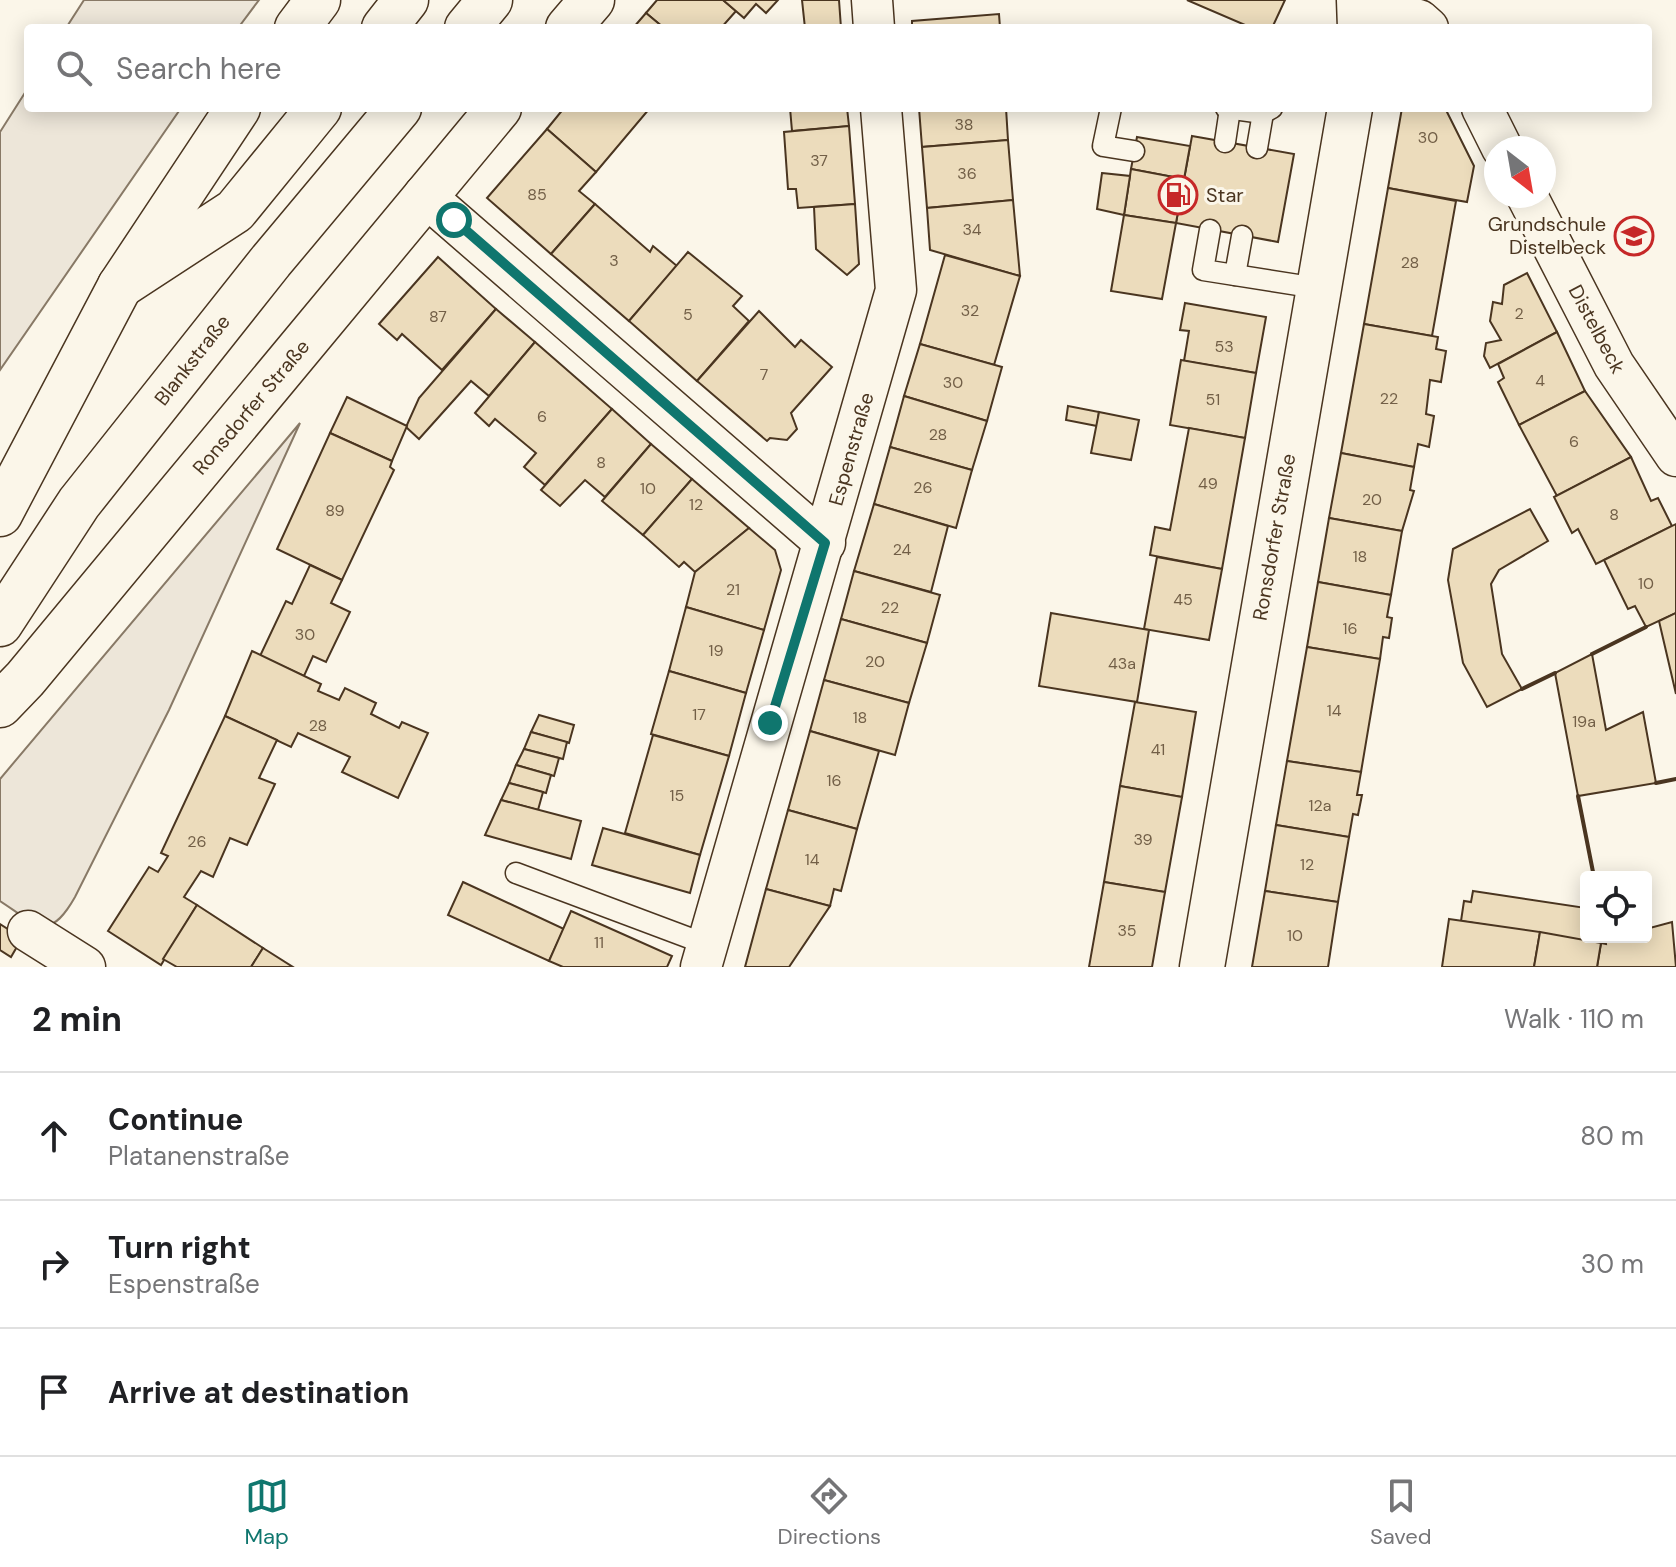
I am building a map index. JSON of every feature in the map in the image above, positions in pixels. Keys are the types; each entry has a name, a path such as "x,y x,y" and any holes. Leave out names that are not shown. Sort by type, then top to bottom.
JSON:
{"street":[{"path":"300,24 318,0"},
{"path":"387,24 406,0"},
{"path":"470,24 490,0"},
{"path":"571,24 592,0"},
{"path":"872,0 874,24"},
{"path":"1360,12 1419,20 1424,24"},
{"path":"0,514 120,286 235,112"},
{"path":"120,286 235,211 316,112"},
{"name":"Blankstraße","path":"0,624 79,503 271,261 396,112"},
{"name":"Ronsdorfer Straße","path":"8,682 496,112"},
{"name":"Espenstraße","path":"705,956 896,290 881,112"},
{"name":"Ronsdorfer Straße","path":"1202,967 1349,112"},
{"path":"1484,112 1496,136"},
{"path":"424,195 825,543"},
{"name":"Distelbeck","path":"1533,208 1614,365 1676,456"},
{"path":"28,931 85,967"}],"lane":[{"path":"1110,112 1103,146 1134,151"},
{"path":"1225,142 1228,112"},
{"path":"1257,148 1268,112"},
{"path":"1210,230 1203,270 1317,288"},
{"path":"1235,275 1242,236"},
{"path":"516,873 705,956"}],"shaded area":[{"path":"84,0 259,0 241,24 69,24"},
{"path":"24,94 24,112 178,112 0,370 0,132"},
{"path":"300,423 169,710 75,897 58,920 50,925 33,922 0,901 0,779"}],"building":[{"path":"657,0 723,0 736,11 725,24 659,24 646,13"},
{"path":"723,0 778,0 766,13 756,4 744,18"},
{"path":"802,0 839,0 841,24 805,24"},
{"path":"1187,0 1285,0 1274,24 1243,24"},
{"path":"646,13 659,24 636,24"},
{"path":"999,14 1000,24 912,24 912,21"},
{"path":"561,112 647,112 596,172 547,129"},
{"path":"790,112 847,112 849,126 792,131"},
{"path":"919,112 1006,112 1008,140 922,147"},
{"path":"1401,112 1447,112 1474,166 1467,202 1388,188"},
{"path":"849,126 855,204 798,208 796,189 788,189 784,132"},
{"path":"547,129 596,172 579,191 595,204 551,254 487,198"},
{"path":"1192,136 1294,154 1278,242 1176,223"},
{"path":"1137,137 1190,146 1184,179 1131,169"},
{"path":"1008,140 1013,200 927,208 922,147"},
{"path":"1131,169 1184,179 1176,223 1124,215"},
{"path":"1102,173 1130,176 1124,215 1097,209"},
{"path":"1388,188 1456,201 1432,336 1364,324"},
{"path":"1013,200 1020,276 930,250 927,208"},
{"path":"595,204 650,252 653,246 677,266 629,321 551,254"},
{"path":"855,204 859,264 847,275 816,249 814,207"},
{"path":"1124,215 1176,223 1162,299 1111,291"},
{"path":"688,252 742,296 733,306 749,321 697,381 629,321"},
{"path":"945,255 1020,276 994,365 920,344"},
{"path":"438,257 496,309 442,370 402,334 397,340 379,324"},
{"path":"1527,273 1557,332 1490,368 1484,356 1486,343 1501,340 1490,321 1493,302 1502,304 1504,285"},
{"path":"1185,303 1266,317 1256,373 1184,361 1189,331 1180,330"},
{"path":"496,309 535,342 489,396 471,381 419,439 406,427 419,398"},
{"path":"759,311 795,347 801,340 832,367 791,413 797,429 787,440 770,438 767,441 697,381"},
{"path":"1364,324 1438,337 1436,349 1446,351 1441,382 1430,380 1426,414 1434,416 1429,447 1418,444 1414,467 1341,453"},
{"path":"1557,332 1585,391 1519,425 1498,382 1504,378 1498,364"},
{"path":"535,342 612,409 545,485 524,467 536,453 495,419 489,426 475,413"},
{"path":"920,344 1002,367 987,421 904,396"},
{"path":"1181,360 1256,373 1245,438 1170,425"},
{"path":"1585,391 1631,457 1557,496 1519,425"},
{"path":"904,396 987,421 972,470 890,447"},
{"path":"347,397 407,426 392,461 330,433"},
{"path":"1068,406 1099,412 1097,426 1066,420"},
{"path":"612,409 651,444 605,497 585,480 560,506 541,490"},
{"path":"1099,412 1139,420 1131,460 1091,453"},
{"path":"1189,428 1245,438 1222,569 1150,555 1155,527 1170,530"},
{"path":"330,433 392,461 390,467 394,470 342,580 277,549"},
{"path":"651,444 692,479 643,535 602,501"},
{"path":"890,447 972,470 956,528 874,504"},
{"path":"1341,453 1414,467 1410,490 1414,491 1402,531 1329,518"},
{"path":"1631,457 1651,501 1658,498 1672,526 1596,564 1578,529 1572,533 1554,497"},
{"path":"692,479 749,528 695,572 684,562 679,567 643,535"},
{"path":"874,504 948,526 931,592 854,571"},
{"path":"1530,509 1548,541 1499,570 1491,584 1502,654 1522,689 1487,707 1463,663 1448,580 1453,549"},
{"path":"1329,518 1402,531 1391,595 1318,582"},
{"path":"1676,524 1676,613 1646,627 1635,606 1628,609 1604,560"},
{"path":"749,528 775,550 781,570 764,630 686,607 695,572"},
{"path":"1157,557 1222,569 1209,640 1144,629"},
{"path":"310,565 342,580 331,603 350,612 326,662 313,656 304,676 260,656 286,601 292,604"},
{"path":"854,571 940,595 927,643 841,619"},
{"path":"1318,582 1391,595 1387,617 1392,618 1389,638 1383,637 1380,659 1307,647"},
{"path":"686,607 764,630 746,693 669,671"},
{"path":"1051,613 1149,630 1137,702 1039,686"},
{"path":"1676,613 1676,694 1659,621"},
{"path":"841,619 927,643 909,703 824,680"},
{"path":"1307,647 1380,659 1361,772 1287,761"},
{"path":"252,651 321,684 318,691 339,700 345,688 376,703 371,714 399,728 402,722 428,733 398,798 342,772 350,757 298,733 291,747 225,716"},
{"path":"1592,654 1606,730 1643,712 1656,783 1578,796 1555,673"},
{"path":"669,671 746,693 729,756 651,734"},
{"path":"824,680 909,703 895,755 810,731"},
{"path":"1135,702 1196,712 1182,797 1120,786"},
{"path":"539,715 574,725 569,743 531,732"},
{"path":"225,716 277,740 259,778 275,784 247,845 230,838 213,877 201,871 184,897 197,905 161,965 108,931 149,867 158,872 168,856 161,853"},
{"path":"810,731 879,751 857,829 788,810"},
{"path":"531,732 567,742 563,759 524,749"},
{"path":"653,735 729,756 700,855 625,833"},
{"path":"524,749 559,758 554,776 516,765"},
{"path":"1287,761 1361,772 1357,795 1362,795 1358,815 1353,814 1349,837 1276,825"},
{"path":"516,765 551,775 546,793 509,783"},
{"path":"509,783 543,792 538,810 501,800"},
{"path":"1120,786 1182,797 1165,892 1104,882"},
{"path":"501,800 581,821 571,859 485,835"},
{"path":"788,810 857,829 841,891 834,889 830,906 766,889"},
{"path":"1276,825 1349,837 1338,902 1265,891"},
{"path":"603,828 700,855 690,893 592,865"},
{"path":"463,882 564,929 549,961 448,915"},
{"path":"1104,882 1165,892 1152,967 1089,967"},
{"path":"766,889 830,906 789,967 745,967"},
{"path":"1265,891 1338,902 1328,967 1252,967"},
{"path":"1473,891 1580,907 1580,940 1461,921 1464,901 1471,902"},
{"path":"197,905 263,948 251,967 177,967 163,959"},
{"path":"571,911 672,956 667,967 563,967 549,961"},
{"path":"1449,919 1540,932 1534,967 1442,967"},
{"path":"1672,922 1676,967 1597,967 1601,943 1652,943 1652,927"},
{"path":"0,924 22,938 11,957 0,950"},
{"path":"1540,932 1580,939 1580,943 1601,943 1597,967 1534,967"},
{"path":"263,948 293,967 251,967"}],"wall":[{"path":"1592,654 1646,627"},
{"path":"1522,689 1555,673"},
{"path":"1656,783 1676,779"},
{"path":"1578,796 1593,871"}],"place":[{"name":"Star","path":"1178,195"},
{"name":"Grundschule Distelbeck","path":"1634,236"}],"route":[{"path":"454,220 825,543 770,723"}]}
